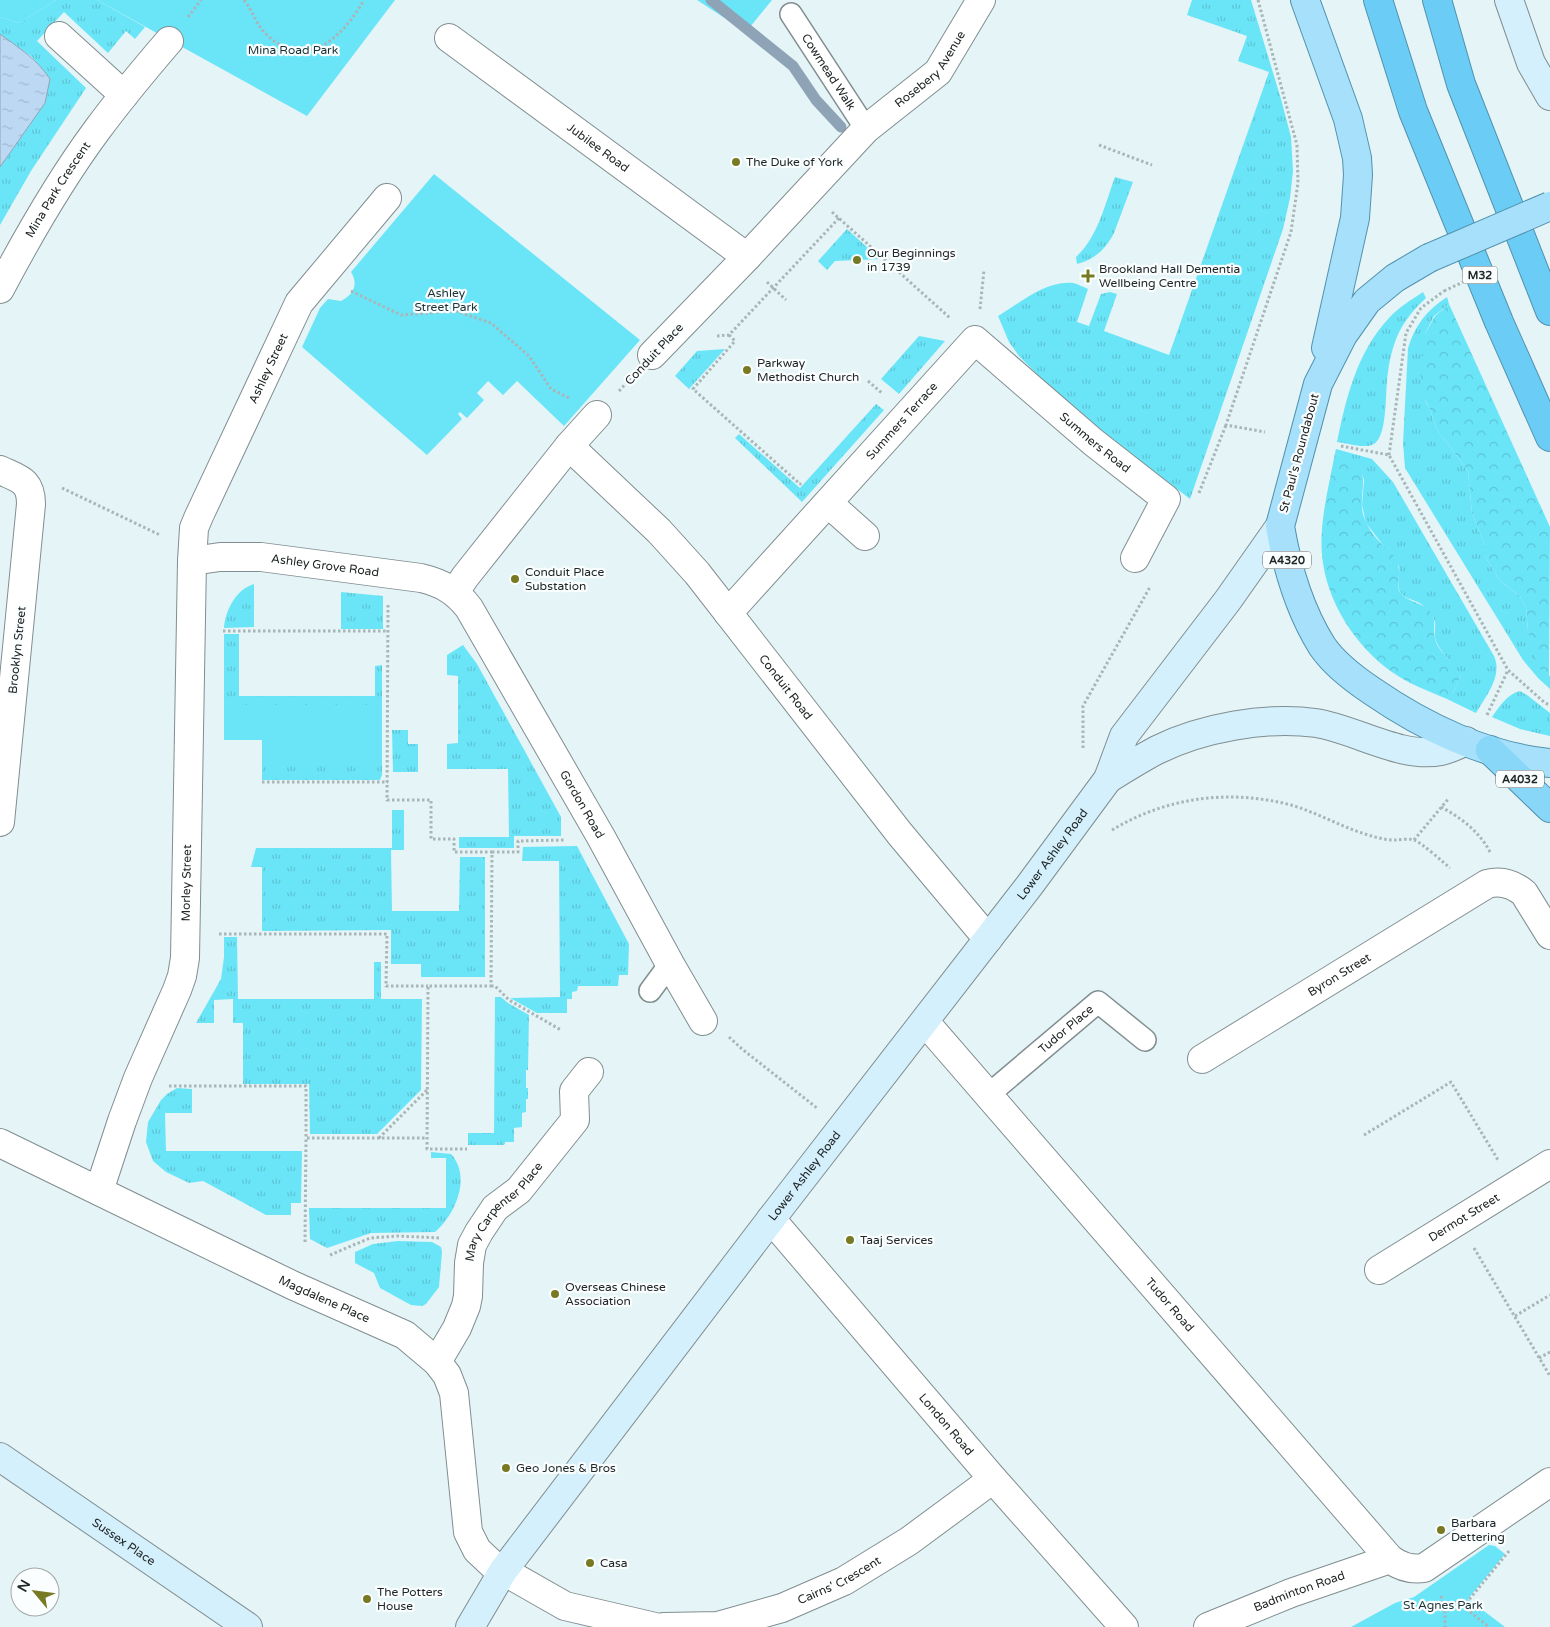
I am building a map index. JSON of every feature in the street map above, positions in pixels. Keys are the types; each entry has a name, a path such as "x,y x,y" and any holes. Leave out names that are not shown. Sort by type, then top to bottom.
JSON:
{"highway":[{"name":"M32","path":"1378,0 1413,111 1499,322 1550,437"},
{"path":"1437,0 1461,84 1550,311"},
{"name":"A4032","path":"1478,746 1550,808"}],"main road":[{"path":"1305,0 1348,119 1357,158 1358,176 1352,234 1318,384"},
{"path":"1509,0 1531,63 1542,86 1550,96"},
{"name":"St Paul's Roundabout","path":"1550,206 1429,258 1395,278 1367,301 1342,335 1318,384 1280,526 1288,566 1304,614 1323,647 1345,672 1383,699 1415,718 1478,746 1527,760 1550,763"},
{"name":"Lower Ashley Road","path":"470,1627 503,1571 925,1022 1108,779 1124,736 1228,600 1280,526"},
{"name":"Lower Ashley Road","path":"1108,779 1157,750 1179,741 1222,729 1257,723 1286,721 1318,724 1398,748 1425,752 1478,746"},
{"name":"Sussex Place","path":"0,1456 248,1627"}],"street":[{"name":"Rosebery Avenue","path":"866,129 938,72 981,0"},
{"path":"59,36 124,95"},
{"name":"Jubilee Road","path":"449,38 747,257"},
{"name":"Mina Park Crescent","path":"0,289 40,215 91,138 169,41"},
{"name":"Conduit Place","path":"652,355 747,257 866,129"},
{"name":"Ashley Street","path":"192,551 198,516 299,303 387,198"},
{"name":"Summers Terrace","path":"728,613 975,340"},
{"name":"Summers Road","path":"975,340 1093,442 1166,499 1135,558"},
{"path":"455,592 569,446 597,415"},
{"name":"Conduit Road","path":"569,446 659,531 697,573 900,834 988,939"},
{"name":"Brooklyn Street","path":"0,822 31,504 31,494 28,486 11,476"},
{"path":"828,503 865,536"},
{"name":"Ashley Grove Road","path":"192,551 227,557 261,557 421,578 444,585 455,592"},
{"name":"Morley Street","path":"99,1191 138,1078 177,990 185,958 192,551"},
{"name":"Gordon Road","path":"455,592 469,608 601,837 703,1021"},
{"path":"1484,885 1505,883 1518,888 1524,893 1550,936"},
{"name":"Byron Street","path":"1202,1059 1484,885"},
{"name":"Tudor Road","path":"925,1022 1390,1559 1398,1565 1415,1569 1424,1568 1550,1482"},
{"name":"Mary Carpenter Place","path":"436,1362 457,1328 466,1306 468,1296 468,1264 472,1245 495,1208 519,1190 575,1120 574,1091 589,1072"},
{"name":"Magdalene Place","path":"0,1143 292,1285 405,1335 448,1375 454,1393 468,1532 477,1550 493,1565 503,1571"},
{"name":"Dermot Street","path":"1378,1270 1550,1164"},
{"name":"London Road","path":"772,1219 992,1479 1124,1627"},
{"name":"Cairns' Crescent","path":"664,1627 718,1626 782,1608 836,1585 909,1541 992,1479"},
{"name":"Badminton Road","path":"1208,1627 1291,1593 1390,1559"},
{"path":"503,1571 565,1606 655,1627"}],"lane":[{"name":"Cowmead Walk","path":"791,14 866,129"},
{"path":"650,991 670,964"},
{"name":"Tudor Place","path":"988,1095 1098,1002 1145,1040"}],"path":[{"path":"244,0 258,24 268,36 290,48 300,51 310,51 331,42 346,27 364,0"},
{"path":"1198,495 1226,425 1291,232 1298,183 1297,145 1258,0"},
{"path":"1099,146 1152,165"},
{"path":"827,206 975,340"},
{"path":"710,336 729,335 839,218"},
{"path":"975,340 984,270"},
{"path":"764,279 786,300"},
{"path":"345,288 401,315 456,311 491,323 529,356 551,389 574,399"},
{"path":"1444,291 1421,308 1406,333 1389,455 1508,670 1544,703 1550,705"},
{"path":"729,335 735,341 693,389 800,484 806,477"},
{"name":"Conduit Place","path":"597,415 652,355"},
{"path":"875,400 881,393"},
{"path":"1226,425 1265,432"},
{"path":"1341,446 1389,455"},
{"path":"11,476 46,480 192,551"},
{"path":"1083,750 1083,706 1153,580"},
{"path":"388,599 387,800 432,800 431,839 454,839 454,852 518,852 518,841 571,840"},
{"path":"219,631 388,631"},
{"path":"1486,717 1508,670"},
{"path":"262,782 388,782"},
{"path":"1108,832 1147,812 1172,804 1198,798 1238,796 1291,805 1358,832 1381,839 1414,840 1484,885 1497,873 1497,867 1488,847 1460,819 1441,807"},
{"path":"1414,840 1449,798"},
{"path":"492,852 492,986"},
{"path":"219,934 387,934 386,986 495,986 509,1000 561,1030"},
{"path":"428,986 427,1149 467,1149"},
{"path":"703,1021 724,1032 742,1049 843,1128"},
{"path":"1364,1135 1451,1082 1514,1186"},
{"path":"168,1086 306,1086 305,1242"},
{"path":"379,1138 427,1090"},
{"path":"306,1138 427,1138"},
{"path":"1458,1221 1550,1376"},
{"path":"330,1255 370,1238 398,1236 448,1238"},
{"path":"1515,1316 1550,1295"},
{"path":"1539,1358 1550,1352"},
{"path":"1443,1603 1459,1603 1489,1627"}],"green space":[{"path":"0,0 56,0 19,23 0,17"},
{"path":"56,0 97,0 145,27 135,39 126,31 108,53 64,12 37,41 86,88 31,171 0,225 0,167 45,103 50,79 32,57 0,34 0,17 19,23"},
{"name":"Mina Road Park","path":"97,0 395,0 307,116"},
{"path":"697,0 772,0 746,32"},
{"path":"1192,0 1251,0 1291,137 1293,171 1290,198 1283,229 1190,499 1076,411 1019,356 1009,342 998,316 1043,289 1063,283 1073,283 1088,289 1077,322 1089,326 1101,294 1110,292 1117,294 1104,331 1169,355 1269,72 1238,61 1247,36 1187,15"},
{"name":"Ashley Street Park","path":"434,174 640,340 564,426 517,381 503,395 488,381 477,393 484,400 467,418 460,412 458,414 462,419 427,455 302,347 320,308 328,299 341,301 352,293 355,285 351,272"},
{"path":"1115,177 1133,182 1114,233 1099,253 1089,260 1077,264 1076,257 1084,249 1095,230"},
{"path":"847,229 880,259 835,261 827,270 818,261"},
{"path":"1423,292 1426,298 1407,320 1396,338 1390,358 1384,421 1379,438 1375,443 1367,446 1337,442 1354,376 1369,346 1378,331 1393,314"},
{"path":"1447,297 1449,304 1434,316 1425,334 1425,401 1430,409 1436,428 1468,471 1472,513 1485,546 1485,556 1500,581 1520,596 1526,608 1528,631 1550,677 1550,689 1523,660 1405,468 1403,443 1408,348 1418,325 1433,307"},
{"path":"1449,304 1550,527 1549,677 1545,676 1536,663 1528,631 1526,608 1520,596 1500,581 1485,556 1485,546 1472,513 1468,471 1436,428 1430,409 1422,395 1420,368 1425,334 1435,316"},
{"path":"919,336 945,341 899,394 881,379"},
{"path":"725,349 689,389 675,376 697,351"},
{"path":"876,404 884,410 802,502 735,438 739,434 800,488"},
{"path":"1336,449 1372,459 1393,482 1494,656 1496,663 1495,678 1476,713 1447,699 1454,691 1461,676 1441,651 1436,641 1433,617 1421,604 1403,595 1398,584 1399,566 1366,523 1362,505 1364,480 1360,466 1335,453"},
{"path":"1335,453 1360,465 1363,477 1362,508 1369,529 1396,559 1399,569 1398,586 1400,592 1406,598 1426,607 1432,614 1437,644 1461,676 1447,699 1405,680 1379,661 1355,636 1336,605 1329,589 1321,542 1325,504"},
{"path":"254,584 254,627 224,628 229,608 237,596"},
{"path":"341,592 383,596 383,629 341,629"},
{"path":"224,634 239,634 239,696 375,696 375,666 382,665 382,775 380,780 262,780 262,740 224,740"},
{"path":"463,645 477,664 561,817 561,836 514,836 514,848 459,848 459,837 509,837 508,769 447,769 447,744 458,743 458,676 447,675 447,655"},
{"path":"1520,691 1550,713 1550,736 1520,729 1492,717 1507,698"},
{"path":"224,705 382,705 382,765 262,765 262,740 224,740"},
{"path":"392,730 408,730 408,744 418,744 418,772 393,772"},
{"path":"392,810 404,810 404,850 391,850 392,911 459,911 460,857 485,857 485,977 421,977 421,964 391,964 391,930 262,931 262,867 251,867 256,848 392,848"},
{"path":"577,846 629,944 628,975 619,975 618,986 578,986 577,991 572,992 572,999 567,999 567,1013 537,1013 510,998 560,997 559,861 522,861 523,847"},
{"path":"224,937 237,937 238,999 374,999 374,962 381,962 381,999 422,999 421,1090 377,1134 310,1134 309,1084 243,1084 243,1023 233,1023 233,999 214,1000 214,1023 196,1023 221,979"},
{"path":"495,997 501,997 529,1015 528,1070 526,1070 528,1099 526,1099 526,1112 522,1113 522,1127 514,1128 514,1142 505,1142 504,1145 468,1145 468,1133 494,1133"},
{"path":"177,1088 192,1089 192,1113 165,1113 166,1151 302,1151 301,1203 291,1203 291,1215 266,1215 203,1181 189,1183 166,1172 153,1161 146,1142 148,1122 161,1100"},
{"path":"431,1152 451,1154 457,1163 460,1174 458,1195 454,1206 449,1216 435,1232 371,1233 327,1248 310,1239 309,1208 446,1208 446,1158 431,1158"},
{"path":"398,1241 432,1242 441,1247 439,1287 426,1304 422,1306 411,1305 380,1288 374,1273 355,1263 355,1252 373,1244"},
{"name":"St Agnes Park","path":"1489,1545 1495,1546 1505,1554 1468,1599 1505,1627 1351,1627 1395,1603 1414,1597"}],"water":[{"path":"0,34 21,49 50,79 45,103 0,167"}],"waterway":[{"path":"711,0 793,66 816,100 841,127"}],"place":[{"name":"The Duke of York","path":"736,162"},
{"name":"Our Beginnings in 1739","path":"857,260"},
{"name":"Brookland Hall Dementia Wellbeing Centre","path":"1088,276"},
{"name":"Parkway Methodist Church","path":"747,370"},
{"name":"Conduit Place Substation","path":"515,579"},
{"name":"Taaj Services","path":"850,1240"},
{"name":"Overseas Chinese Association","path":"555,1294"},
{"name":"Geo Jones & Bros","path":"506,1468"},
{"name":"Barbara Dettering","path":"1441,1530"},
{"name":"Casa","path":"590,1563"},
{"name":"The Potters House","path":"367,1599"}]}
